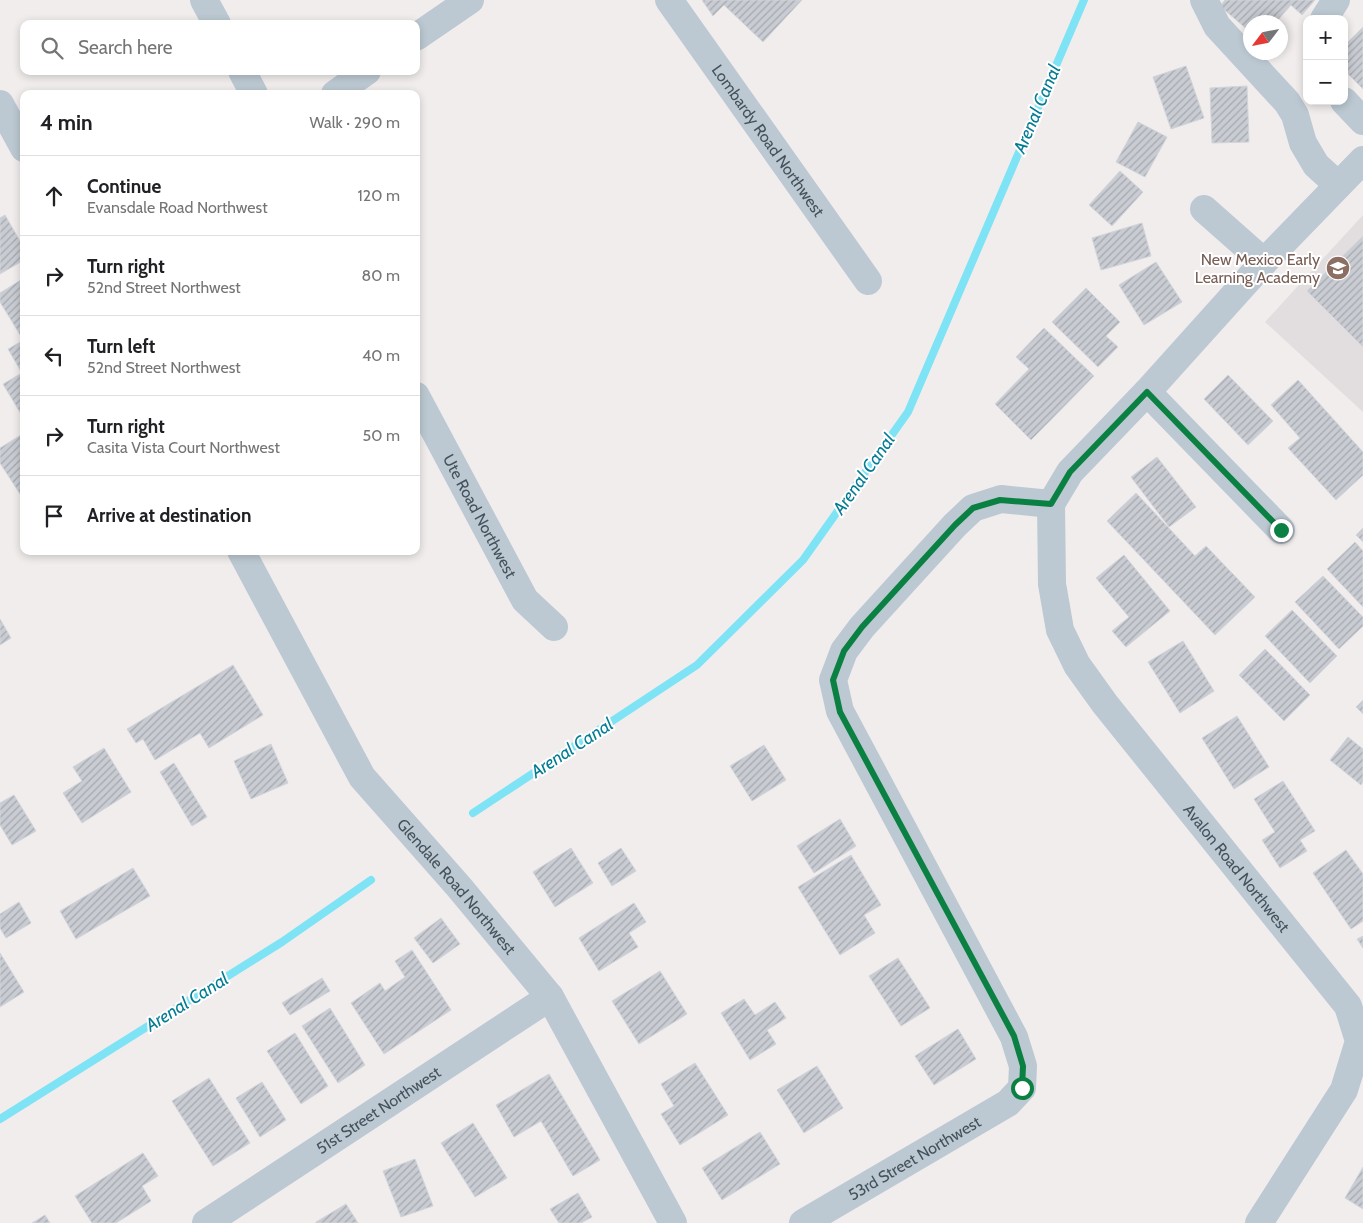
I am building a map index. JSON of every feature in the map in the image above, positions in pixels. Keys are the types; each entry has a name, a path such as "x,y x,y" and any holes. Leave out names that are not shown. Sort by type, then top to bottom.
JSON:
{"street":[{"path":"204,0 214,20"},
{"path":"420,34 470,0"},
{"name":"Lombardy Road Northwest","path":"670,0 868,282"},
{"path":"1204,0 1217,26 1287,102 1296,116 1303,143 1316,165 1338,185"},
{"path":"1327,15 1336,0"},
{"path":"244,75 252,90"},
{"path":"341,90 362,75"},
{"path":"0,104 20,141"},
{"path":"1348,105 1363,122"},
{"path":"1051,504 1070,472 1147,392 1264,262 1363,160"},
{"path":"1204,208 1264,262"},
{"path":"1147,392 1281,530"},
{"name":"Ute Road Northwest","path":"420,403 525,600 554,627"},
{"name":"53rd Street Northwest","path":"803,1223 1008,1103 1022,1088 1023,1066 1014,1036 840,712 833,680 844,651 862,627 955,525 973,508 1000,500 1051,504"},
{"name":"Avalon Road Northwest","path":"1051,504 1052,584 1060,630 1077,665 1105,704 1348,1006 1359,1041 1344,1090 1259,1223"},
{"name":"Glendale Road Northwest","path":"243,555 362,777 459,887 550,997 673,1223"},
{"name":"51st Street Northwest","path":"206,1223 550,997"}],"shaded area":[{"name":"New Mexico Early Learning Academy","path":"1363,215 1363,412 1265,322"}],"building":[{"path":"702,0 802,0 763,42 724,5 713,16"},
{"path":"1225,0 1315,0 1302,15 1291,5 1282,15 1243,15 1243,26 1220,6"},
{"path":"1363,27 1363,89 1348,74 1348,42"},
{"path":"1186,66 1204,118 1171,129 1153,77"},
{"path":"1247,86 1249,142 1212,143 1210,88"},
{"path":"1138,122 1167,137 1145,177 1116,162"},
{"path":"1120,171 1143,192 1112,226 1089,205"},
{"path":"5,215 20,241 20,262 0,274 0,218"},
{"path":"1142,223 1151,256 1101,270 1092,238"},
{"path":"1363,236 1363,347 1307,291"},
{"path":"1156,262 1182,302 1144,325 1119,285"},
{"path":"20,280 20,335 0,302 0,293"},
{"path":"1086,288 1120,322 1106,336 1118,347 1098,367 1052,322"},
{"path":"1044,328 1094,376 1031,440 995,404 1029,369 1016,357"},
{"path":"20,342 20,370 8,349"},
{"path":"20,374 20,412 3,384"},
{"path":"1228,375 1273,421 1248,445 1204,399"},
{"path":"1298,380 1363,452 1363,475 1336,500 1288,448 1300,438 1271,405"},
{"path":"20,436 20,494 0,463 0,448"},
{"path":"1157,457 1196,507 1169,527 1131,477"},
{"path":"1136,493 1195,556 1206,546 1255,597 1215,635 1107,521"},
{"path":"1363,528 1363,542 1356,535"},
{"path":"1355,542 1363,551 1363,607 1327,569"},
{"path":"1124,555 1170,611 1126,647 1112,631 1129,617 1096,578"},
{"path":"1323,576 1363,617 1363,626 1339,649 1295,602"},
{"path":"1292,610 1337,656 1310,683 1265,636"},
{"path":"0,619 11,638 0,645"},
{"path":"1183,641 1214,691 1180,713 1148,662"},
{"path":"1265,649 1310,695 1284,721 1239,675"},
{"path":"233,665 263,715 209,748 200,733 155,760 143,739 136,743 127,729"},
{"path":"1363,700 1363,714 1356,707"},
{"path":"1237,716 1269,767 1234,789 1202,738"},
{"path":"1348,737 1363,749 1363,781 1361,785 1330,760"},
{"path":"271,744 288,783 251,799 234,761"},
{"path":"764,745 786,780 752,801 730,766"},
{"path":"104,748 131,792 82,823 63,793 82,781 73,767"},
{"path":"174,763 207,817 192,826 160,772"},
{"path":"1283,781 1315,831 1300,840 1307,851 1280,868 1262,840 1275,832 1254,799"},
{"path":"14,795 36,831 12,845 0,825 0,803"},
{"path":"840,819 856,846 814,873 797,846"},
{"path":"571,848 593,883 555,907 533,872"},
{"path":"621,848 636,871 612,886 598,863"},
{"path":"1346,850 1363,874 1363,921 1351,929 1313,873"},
{"path":"851,855 881,905 864,915 875,933 840,955 798,887"},
{"path":"133,868 150,896 76,939 60,911"},
{"path":"19,902 31,923 6,938 0,928 0,914"},
{"path":"634,903 646,922 629,933 638,947 599,971 579,938"},
{"path":"441,918 460,944 433,963 414,938"},
{"path":"1363,936 1363,948 1357,939"},
{"path":"412,950 451,1010 384,1054 351,1003 380,983 385,991 405,977 395,961"},
{"path":"0,953 24,992 0,1007"},
{"path":"898,958 930,1008 901,1026 869,976"},
{"path":"660,971 687,1014 639,1044 612,1001"},
{"path":"322,978 330,991 290,1015 282,1003"},
{"path":"744,999 755,1015 775,1002 786,1018 767,1030 776,1044 750,1060 721,1013"},
{"path":"330,1008 365,1065 338,1083 302,1026"},
{"path":"958,1029 976,1059 934,1085 915,1056"},
{"path":"295,1033 328,1086 301,1104 267,1051"},
{"path":"695,1063 728,1115 680,1145 661,1114 674,1106 661,1084"},
{"path":"817,1066 843,1108 804,1133 777,1090"},
{"path":"549,1074 600,1160 573,1176 541,1121 514,1137 496,1105"},
{"path":"209,1078 250,1143 213,1166 172,1101"},
{"path":"262,1082 286,1120 260,1137 236,1098"},
{"path":"473,1123 507,1178 475,1197 441,1143"},
{"path":"760,1132 780,1164 722,1200 702,1168"},
{"path":"143,1153 158,1176 142,1186 151,1201 116,1223 92,1223 75,1196"},
{"path":"415,1159 433,1206 401,1217 383,1171"},
{"path":"1363,1167 1363,1209 1345,1198"},
{"path":"578,1193 592,1217 581,1223 559,1223 550,1209"},
{"path":"346,1204 358,1223 316,1223 316,1222"},
{"path":"45,1215 50,1223 32,1223"}],"waterway":[{"name":"Arenal Canal","path":"473,813 697,665 803,560 908,412 1084,0"},
{"name":"Arenal Canal","path":"0,1119 282,942 371,880"}],"place":[{"name":"New Mexico Early Learning Academy","path":"1338,268"}],"route":[{"path":"1022,1088 1023,1066 1014,1036 840,712 833,680 844,651 862,627 955,525 973,508 1000,500 1051,504 1070,472 1147,392 1281,530"}]}
